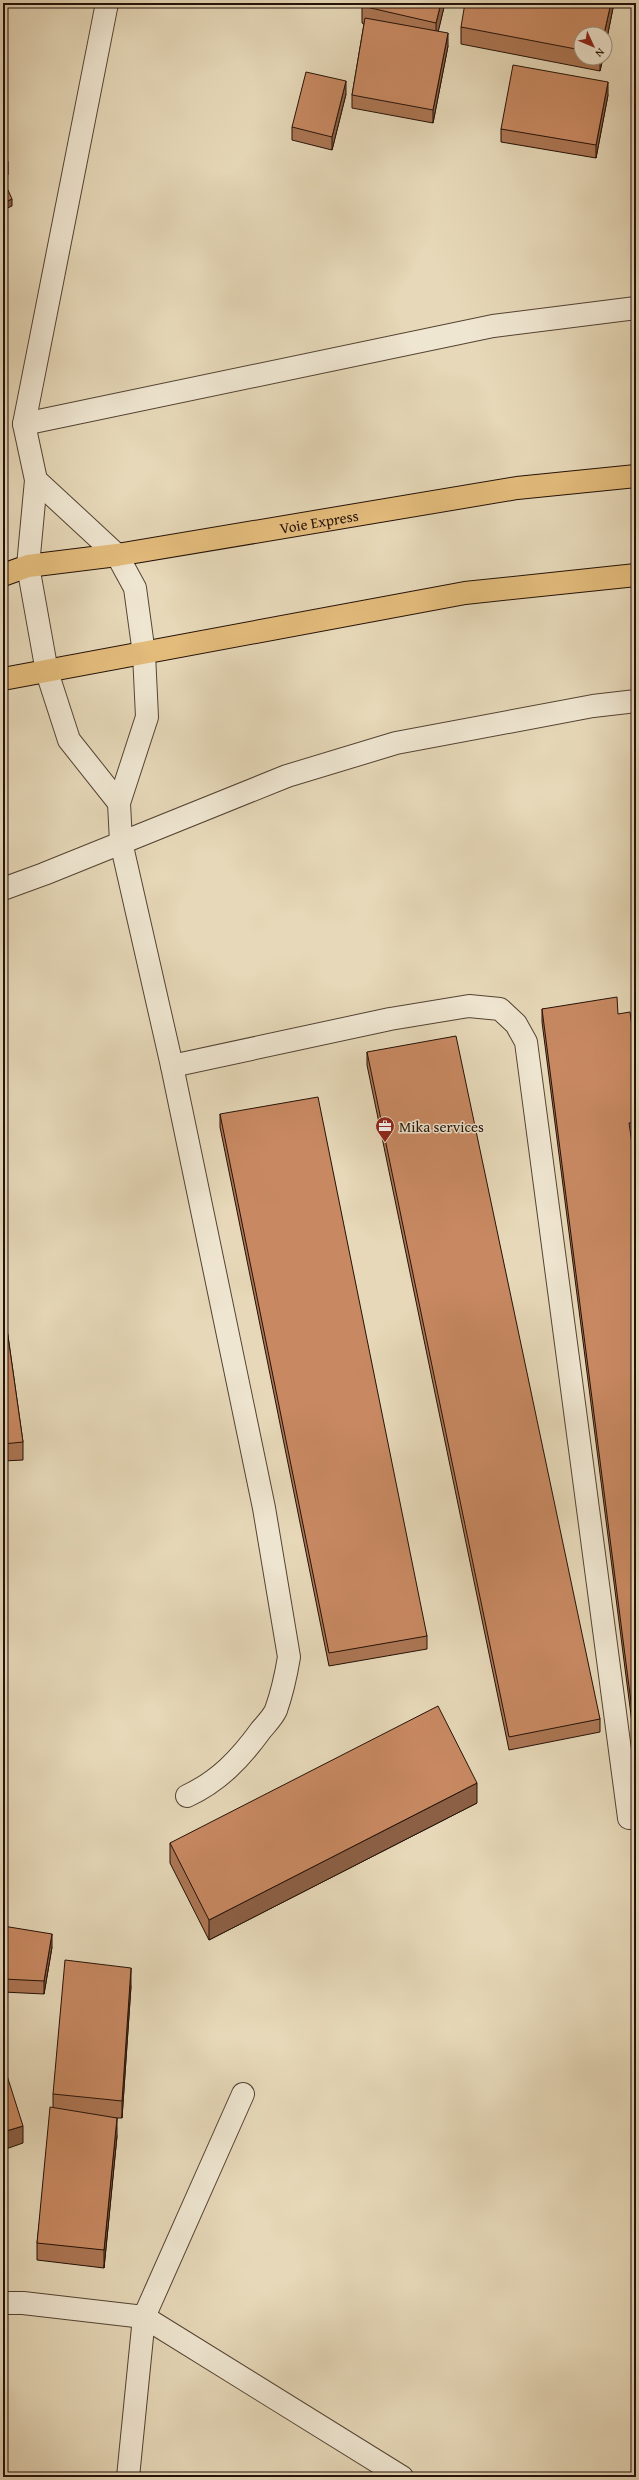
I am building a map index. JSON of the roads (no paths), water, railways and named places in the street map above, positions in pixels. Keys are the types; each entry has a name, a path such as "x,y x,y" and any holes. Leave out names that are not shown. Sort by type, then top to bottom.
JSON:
{"highway":[{"name":"Voie Express","path":"3,574 28,566 117,555 517,488 636,476"},
{"path":"3,680 465,593 636,575"}],"street":[{"path":"107,3 24,424 36,480 28,566 47,672 69,740 119,803"},
{"path":"24,424 492,326 636,308"},
{"path":"36,480 117,555 134,588 144,654 147,717 119,803 120,842 172,1066 264,1508 289,1657 285,1681 275,1712 235,1762 220,1777 208,1786 187,1796"},
{"path":"3,889 44,874 120,842 287,776 396,743 593,706 636,701"},
{"path":"172,1066 390,1019 469,1006 500,1009 516,1024 526,1042 629,1818"},
{"path":"128,2477 144,2317 243,2094"},
{"path":"3,2303 23,2303 144,2317 402,2477"}],"place":[{"name":"Mika services","path":"385,1143"}]}
